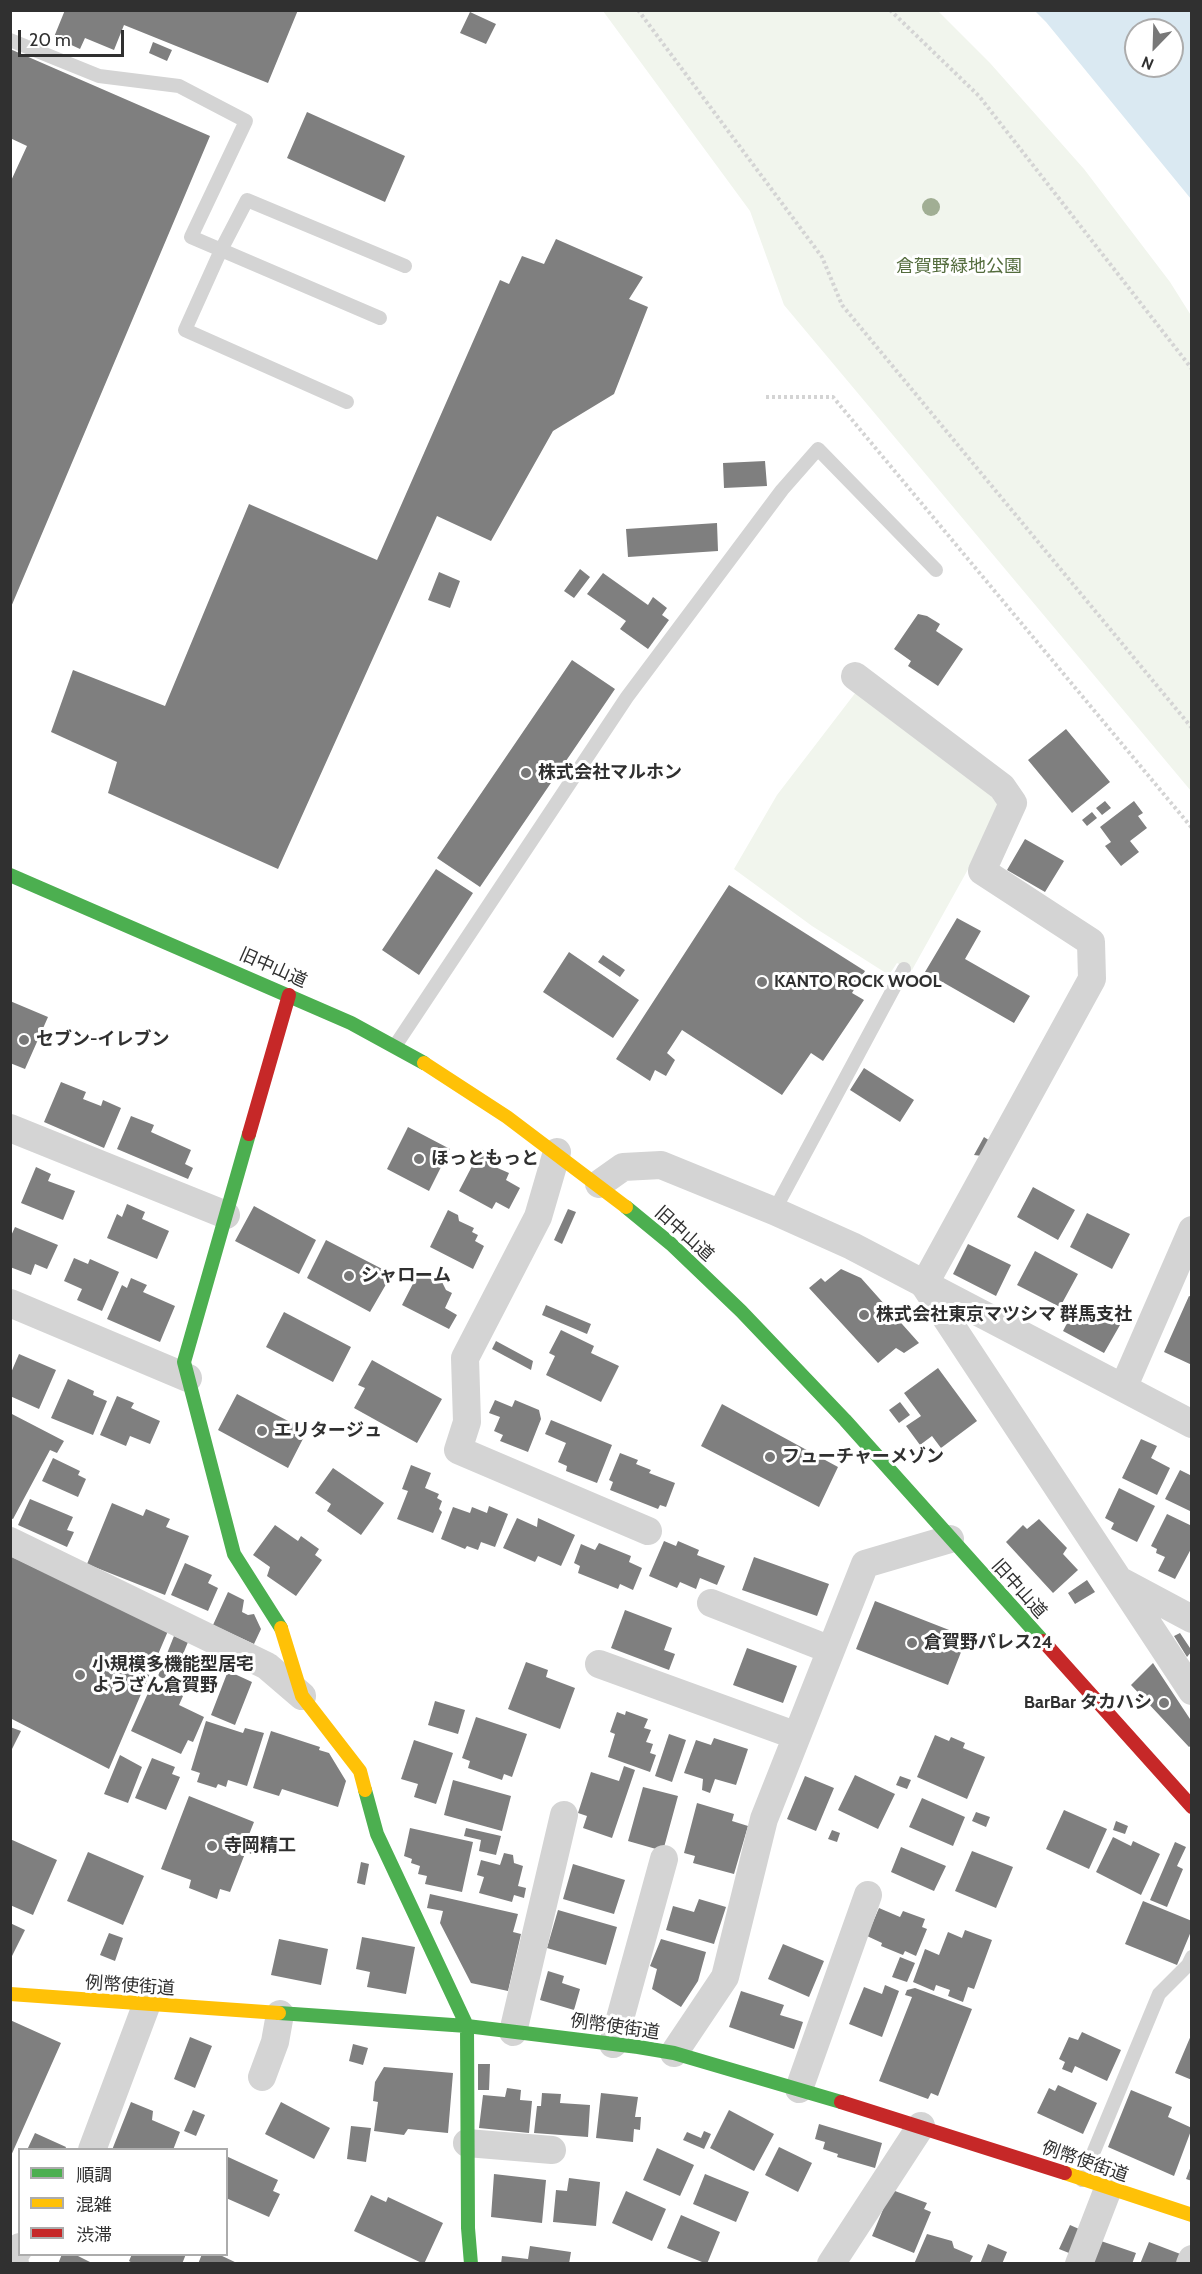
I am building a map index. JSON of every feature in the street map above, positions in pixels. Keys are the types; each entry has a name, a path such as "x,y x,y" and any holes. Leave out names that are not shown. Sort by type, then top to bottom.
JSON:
{"main road":[{"name":"旧中山道","path":"10,875 289,995 395,1046 507,1117 599,1184 671,1244 741,1311 845,1420 1191,1807"},
{"path":"289,995 184,1362 234,1554 284,1633 302,1696 360,1771 377,1833 467,2026 467,2143 471,2264"},
{"name":"例幣使街道","path":"10,1994 146,2006 467,2026 674,2054 799,2088 1191,2215"}],"street":[{"path":"855,676 1002,787 1012,803 982,871 1091,942 1092,979 924,1285"},
{"path":"10,1128 226,1215"},
{"path":"557,1152 538,1217 465,1358 467,1422 458,1450 648,1531"},
{"path":"599,1184 623,1167 661,1165 774,1210 852,1246 1124,1386 1191,1424"},
{"path":"1124,1386 1191,1230"},
{"path":"924,1285 1191,1691"},
{"path":"10,1303 188,1378"},
{"path":"674,2054 725,1977 764,1818 865,1564 950,1539"},
{"path":"10,1541 267,1666 302,1696"},
{"path":"1115,1578 1191,1620"},
{"path":"711,1603 831,1650"},
{"path":"599,1664 797,1736"},
{"path":"513,2032 564,1815"},
{"path":"613,2044 664,1859"},
{"path":"799,2088 868,1895"},
{"path":"93,2148 146,2006"},
{"path":"262,2077 275,2043 280,2014"},
{"path":"831,2264 921,2126"},
{"path":"467,2143 552,2150"},
{"path":"1079,2264 1095,2185"},
{"path":"15,2264 14,2256 18,2250"},
{"path":"1190,2264 1191,2259"}],"lane":[{"path":"10,40 99,76 179,86 246,121 191,237 380,318"},
{"path":"347,402 185,330 220,250 247,200 405,266"},
{"path":"395,1046 627,697 782,490 818,449 936,570"},
{"path":"774,1210 904,969"},
{"path":"1095,2185 1159,1994 1188,1965 1191,1957"}],"path":[{"path":"638,10 822,257 842,305 1191,728"},
{"path":"891,10 979,96 1191,369"},
{"path":"766,397 833,397 1191,828"}],"green space":[{"name":"倉賀野緑地公園","path":"603,11 938,11 990,63 1084,169 1170,282 1192,317 1191,791 784,305 750,211"},
{"path":"856,692 989,793 1001,810 912,970 897,963 889,975 812,926 734,869 777,795"}],"shaded area":[{"path":"1035,11 1191,11 1191,199 1046,22"}],"building":[{"path":"65,10 298,10 268,83 124,25 114,50 85,38 80,49 54,37"},
{"path":"470,12 496,24 486,44 460,33"},
{"path":"153,42 172,50 167,61 149,53"},
{"path":"10,49 210,136 11,607 10,183 27,146 10,138"},
{"path":"307,112 405,156 385,202 287,158"},
{"path":"556,239 643,277 629,299 648,307 614,394 553,431 491,541 437,516 278,869 108,793 117,762 51,732 73,670 165,706 249,504 377,560 500,280 509,284 522,256 544,264"},
{"path":"765,461 767,486 724,488 723,463"},
{"path":"717,523 718,551 628,557 626,529"},
{"path":"580,569 590,577 574,598 564,591"},
{"path":"439,572 460,581 450,608 428,600"},
{"path":"603,573 648,605 653,597 667,608 662,615 669,620 648,649 620,629 626,621 587,594"},
{"path":"918,614 927,616 940,624 936,631 963,649 938,686 908,666 911,661 894,649"},
{"name":"株式会社マルホン","path":"572,660 615,689 480,887 437,858"},
{"path":"1066,729 1110,782 1072,813 1028,760"},
{"path":"1105,801 1111,808 1102,815 1096,808"},
{"path":"1134,801 1143,813 1138,816 1147,828 1130,841 1139,852 1121,866 1105,846 1111,842 1100,827"},
{"path":"1092,812 1097,818 1087,826 1082,820"},
{"path":"1025,839 1064,861 1045,892 1007,870"},
{"path":"436,869 473,893 419,975 382,950"},
{"name":"KANTO ROCK WOOL","path":"729,885 865,971 852,993 864,1000 823,1061 811,1053 782,1095 682,1030 667,1053 675,1060 666,1076 655,1070 650,1081 616,1059"},
{"path":"957,918 981,931 965,959 1030,996 1014,1023 925,972"},
{"path":"569,952 639,1000 613,1038 543,992"},
{"path":"603,955 625,970 620,977 598,962"},
{"name":"セブン-イレブン","path":"10,1001 48,1017 25,1069 10,1063"},
{"path":"864,1068 914,1100 900,1122 850,1090"},
{"path":"61,1082 86,1092 83,1099 101,1106 103,1100 121,1108 104,1148 44,1122"},
{"path":"131,1116 154,1125 151,1132 191,1150 185,1164 193,1168 188,1179 117,1149"},
{"name":"ほっともっと","path":"408,1127 450,1149 429,1191 387,1169"},
{"path":"984,1137 990,1141 982,1156 974,1155"},
{"path":"481,1149 497,1158 493,1166 509,1173 506,1180 520,1188 509,1209 496,1202 492,1209 459,1191"},
{"path":"36,1167 51,1174 48,1181 75,1191 63,1220 21,1203"},
{"path":"1033,1187 1075,1210 1058,1240 1017,1217"},
{"path":"127,1204 145,1212 142,1219 169,1231 157,1259 107,1238 117,1214 122,1217"},
{"name":"シャローム","path":"254,1206 316,1240 299,1274 235,1241"},
{"path":"568,1209 576,1212 562,1244 554,1240"},
{"path":"448,1210 458,1215 459,1221 474,1228 472,1232 478,1235 475,1241 484,1246 473,1269 430,1247"},
{"path":"1087,1213 1130,1234 1112,1269 1070,1247"},
{"path":"15,1227 58,1245 47,1269 35,1264 31,1275 10,1267 10,1238"},
{"name":"シャローム","path":"326,1240 392,1274 370,1312 307,1278"},
{"path":"968,1244 1011,1265 996,1296 953,1274"},
{"path":"1035,1251 1078,1274 1060,1307 1017,1285"},
{"path":"74,1258 88,1264 90,1259 119,1272 102,1311 77,1300 82,1289 64,1281"},
{"name":"株式会社東京マツシマ 群馬支社","path":"841,1269 861,1278 919,1343 904,1353 896,1348 878,1363 809,1288 821,1278 825,1282"},
{"path":"420,1270 433,1281 435,1277 442,1282 446,1290 452,1293 445,1308 457,1315 449,1329 402,1305"},
{"path":"131,1278 147,1285 143,1292 175,1306 160,1342 107,1319 122,1285 127,1288"},
{"path":"1189,1296 1192,1297 1192,1365 1164,1352"},
{"path":"1078,1302 1120,1325 1104,1353 1063,1331"},
{"path":"546,1305 591,1324 587,1334 542,1315"},
{"name":"エリタージュ","path":"284,1312 351,1347 333,1382 266,1347"},
{"path":"561,1330 594,1346 591,1353 619,1366 601,1402 546,1375 555,1356 549,1353"},
{"path":"496,1341 533,1361 531,1370 492,1349"},
{"path":"19,1354 56,1370 39,1409 10,1396 10,1375"},
{"path":"372,1360 442,1399 417,1443 354,1408 365,1388 358,1385"},
{"path":"938,1368 977,1421 941,1448 932,1436 920,1445 906,1426 921,1416 904,1393"},
{"path":"68,1379 94,1391 93,1395 107,1401 93,1435 51,1418"},
{"name":"エリタージュ","path":"237,1394 307,1431 288,1468 218,1430"},
{"path":"117,1396 134,1403 131,1408 160,1421 150,1444 130,1436 126,1446 100,1435"},
{"path":"495,1400 512,1407 515,1400 539,1410 541,1419 528,1452 500,1441 503,1435 494,1431 500,1417 489,1413"},
{"path":"900,1402 910,1415 899,1423 889,1410"},
{"name":"フューチャーメゾン","path":"722,1404 838,1467 819,1507 701,1446"},
{"path":"10,1413 64,1441 57,1453 50,1450 13,1519 10,1518"},
{"path":"551,1420 612,1445 597,1483 566,1471 567,1466 558,1462 566,1443 545,1434"},
{"path":"1141,1439 1157,1446 1151,1458 1170,1468 1157,1495 1122,1478"},
{"path":"620,1453 638,1460 636,1464 651,1470 649,1473 675,1483 666,1507 660,1505 658,1509 610,1490 613,1482 609,1480"},
{"path":"53,1458 80,1471 78,1475 86,1479 78,1497 42,1481"},
{"path":"411,1465 431,1473 425,1488 439,1494 437,1498 442,1501 439,1509 442,1512 433,1533 397,1519 408,1491 402,1489"},
{"path":"333,1468 384,1503 361,1535 327,1511 331,1504 315,1493"},
{"path":"1180,1470 1192,1476 1192,1512 1165,1499"},
{"path":"1119,1488 1155,1506 1137,1542 1111,1529 1114,1523 1105,1518"},
{"path":"30,1499 73,1517 67,1530 74,1532 67,1547 18,1525"},
{"path":"112,1503 143,1516 146,1509 170,1519 166,1527 189,1536 165,1595 87,1564"},
{"path":"489,1506 508,1514 495,1547 481,1542 478,1550 467,1546 465,1549 441,1539 453,1507 470,1513 472,1507 487,1513"},
{"path":"1167,1514 1192,1526 1192,1547 1175,1579 1158,1571 1165,1557 1156,1553 1157,1549 1151,1546"},
{"path":"517,1518 537,1527 538,1518 575,1535 561,1566 538,1556 535,1562 503,1548"},
{"path":"1039,1519 1067,1548 1063,1554 1078,1570 1053,1593 1006,1542 1023,1525 1027,1529"},
{"path":"275,1525 298,1541 301,1536 319,1549 315,1555 322,1560 296,1596 267,1576 270,1567 253,1555"},
{"path":"664,1541 676,1546 678,1541 699,1550 697,1555 725,1566 717,1585 700,1578 696,1589 680,1582 677,1588 649,1576"},
{"path":"599,1543 631,1556 629,1562 642,1568 633,1590 620,1584 618,1589 578,1573 580,1566 574,1563 581,1544 595,1550"},
{"name":"小規模多機能型居宅 ようざん倉賀野","path":"10,1556 168,1631 109,1769 10,1718"},
{"path":"754,1557 829,1584 817,1616 742,1590"},
{"path":"185,1563 212,1575 208,1583 218,1588 208,1611 171,1595"},
{"path":"1087,1580 1095,1592 1075,1604 1068,1593"},
{"path":"228,1592 244,1600 242,1612 248,1615 254,1614 261,1629 254,1644 213,1625"},
{"name":"倉賀野パレス24","path":"875,1601 967,1637 948,1685 856,1649"},
{"path":"625,1610 672,1628 664,1650 675,1654 669,1670 611,1648"},
{"path":"1180,1633 1192,1651 1187,1657 1174,1636"},
{"path":"174,1636 188,1642 174,1676 167,1673 164,1679 158,1676"},
{"path":"747,1648 797,1666 783,1703 733,1685"},
{"path":"526,1662 548,1670 546,1677 575,1688 560,1729 508,1709"},
{"name":"BarBar タカハシ","path":"1153,1663 1192,1722 1192,1745 1189,1747 1131,1685"},
{"path":"228,1671 252,1682 235,1725 211,1715"},
{"path":"153,1682 183,1696 179,1705 204,1717 193,1742 188,1740 181,1754 131,1731"},
{"path":"435,1701 465,1710 458,1734 428,1725"},
{"path":"626,1711 648,1719 644,1728 651,1730 646,1742 653,1744 650,1753 656,1755 650,1772 608,1757 615,1734 610,1732 617,1712 625,1715"},
{"path":"476,1717 527,1734 512,1777 504,1774 502,1780 468,1768 470,1761 462,1758"},
{"path":"206,1721 243,1733 245,1728 264,1733 247,1786 228,1780 226,1787 218,1784 216,1788 197,1782 200,1773 191,1770"},
{"path":"10,1727 21,1731 10,1753"},
{"path":"271,1731 320,1747 319,1750 329,1753 346,1781 338,1807 282,1789 279,1796 253,1788"},
{"path":"669,1734 686,1740 672,1782 655,1776"},
{"path":"935,1735 949,1741 951,1737 965,1743 963,1748 985,1757 967,1799 917,1777"},
{"path":"714,1738 748,1749 736,1785 715,1779 710,1793 702,1790 703,1779 684,1773 696,1740 711,1745"},
{"path":"414,1740 453,1753 436,1804 414,1797 418,1784 401,1779"},
{"path":"120,1755 142,1767 128,1803 104,1794"},
{"path":"152,1758 175,1767 172,1774 180,1777 166,1810 135,1798"},
{"path":"624,1766 635,1770 612,1838 583,1828 587,1816 578,1813 591,1772 619,1781"},
{"path":"855,1775 895,1794 878,1829 838,1810"},
{"path":"805,1776 834,1788 816,1831 787,1819"},
{"path":"900,1776 911,1780 907,1789 896,1785"},
{"path":"453,1780 511,1796 502,1831 444,1815"},
{"path":"643,1787 678,1796 663,1851 628,1841"},
{"name":"寺岡精工","path":"189,1796 254,1822 248,1837 256,1840 251,1854 246,1851 230,1892 220,1889 217,1899 189,1888 191,1880 161,1869"},
{"path":"922,1798 965,1817 953,1846 909,1827"},
{"path":"697,1803 734,1814 732,1821 748,1826 734,1874 693,1863 695,1856 684,1853"},
{"path":"1064,1810 1107,1829 1089,1869 1046,1849"},
{"path":"976,1812 990,1817 986,1827 972,1821"},
{"path":"1116,1821 1128,1826 1125,1834 1113,1830"},
{"path":"410,1828 473,1842 462,1892 425,1884 427,1876 418,1874 420,1866 411,1863 412,1859 404,1856"},
{"path":"466,1828 501,1836 496,1855 479,1851 481,1840 464,1836"},
{"path":"832,1830 840,1833 837,1842 828,1839"},
{"path":"1113,1837 1131,1846 1133,1841 1160,1854 1141,1895 1096,1872"},
{"path":"10,1839 57,1860 33,1915 10,1905"},
{"path":"1175,1842 1186,1847 1177,1866 1183,1869 1167,1907 1150,1900"},
{"path":"901,1847 946,1866 934,1891 891,1872"},
{"path":"972,1851 1013,1867 996,1908 955,1891"},
{"path":"88,1852 144,1876 123,1925 67,1901"},
{"path":"504,1853 513,1855 514,1863 523,1866 518,1886 526,1888 524,1898 514,1895 512,1902 479,1893 484,1877 477,1875 481,1860 500,1865"},
{"path":"361,1862 369,1864 365,1885 357,1883"},
{"path":"573,1864 625,1880 614,1914 563,1899"},
{"path":"430,1894 518,1914 513,1932 521,1934 508,1991 471,1983 440,1923 443,1911 427,1908"},
{"path":"699,1899 726,1907 714,1944 666,1930 673,1906 694,1912"},
{"path":"1143,1901 1192,1921 1192,1929 1177,1965 1125,1944"},
{"path":"879,1908 900,1917 903,1911 925,1919 922,1927 927,1929 916,1956 905,1951 903,1955 881,1946 882,1943 867,1936"},
{"path":"558,1910 617,1927 606,1965 547,1948"},
{"path":"10,1923 25,1930 10,1960"},
{"path":"965,1930 992,1940 974,1989 968,1987 963,2002 948,1996 950,1990 936,1985 934,1991 913,1982 925,1949 939,1955 948,1932 962,1938"},
{"path":"109,1933 123,1938 115,1961 100,1955"},
{"path":"362,1937 415,1947 406,1994 367,1987 370,1972 356,1969"},
{"path":"279,1939 328,1949 321,1985 271,1975"},
{"path":"661,1939 706,1952 698,1981 681,2007 652,1989 657,1969 650,1966"},
{"path":"783,1944 824,1961 809,1997 768,1979"},
{"path":"900,1957 915,1963 907,1982 892,1977"},
{"path":"548,1971 564,1976 562,1983 580,1989 574,2010 540,2000"},
{"path":"885,1985 899,1991 882,2037 849,2024 864,1987 882,1994"},
{"path":"915,1988 972,2009 938,2096 931,2093 928,2099 879,2081 912,1997 905,1995 907,1990"},
{"path":"741,1991 784,2005 780,2015 803,2022 794,2049 729,2027"},
{"path":"10,2020 61,2043 10,2158"},
{"path":"1082,2032 1121,2050 1107,2081 1075,2066 1072,2073 1062,2069 1065,2062 1059,2059 1069,2037 1078,2040"},
{"path":"1192,2033 1192,2080 1175,2073"},
{"path":"190,2037 212,2046 195,2088 174,2079"},
{"path":"353,2044 368,2048 363,2065 349,2061"},
{"path":"478,2064 490,2064 489,2090 478,2090"},
{"path":"384,2067 453,2073 448,2133 408,2129 404,2135 374,2131 378,2102 373,2101 375,2082"},
{"path":"1058,2085 1097,2103 1083,2134 1037,2113 1049,2088 1055,2091"},
{"path":"507,2088 521,2090 520,2100 532,2101 529,2133 479,2128 483,2095 505,2097"},
{"path":"1131,2090 1172,2107 1168,2117 1192,2128 1174,2176 1108,2147"},
{"path":"542,2093 561,2094 560,2103 590,2105 588,2137 534,2133 537,2106 541,2106"},
{"path":"601,2093 638,2097 635,2117 641,2117 640,2130 634,2129 633,2142 596,2138"},
{"path":"131,2102 153,2111 152,2120 180,2132 174,2148 113,2148"},
{"path":"281,2102 330,2128 314,2159 265,2134"},
{"path":"193,2110 205,2115 196,2136 184,2131"},
{"path":"729,2110 774,2134 754,2171 710,2148"},
{"path":"819,2124 882,2143 875,2168 837,2157 838,2154 823,2149 825,2142 815,2139"},
{"path":"351,2126 371,2128 366,2162 347,2159"},
{"path":"704,2131 711,2134 704,2149 683,2140 687,2132 701,2138"},
{"path":"35,2133 66,2147 66,2148 28,2148"},
{"path":"779,2147 812,2163 798,2192 765,2175"},
{"path":"657,2148 694,2165 680,2196 643,2180"},
{"path":"228,2157 278,2180 273,2191 280,2194 269,2217 228,2199"},
{"path":"1192,2166 1192,2181 1186,2179"},
{"path":"494,2174 546,2180 542,2223 491,2217"},
{"path":"705,2174 749,2192 736,2222 693,2204"},
{"path":"569,2178 600,2182 596,2226 553,2222 556,2190 567,2191"},
{"path":"626,2191 666,2209 652,2241 612,2223"},
{"path":"895,2191 927,2203 924,2209 931,2212 914,2253 872,2236 889,2195"},
{"path":"371,2195 386,2202 388,2197 443,2223 424,2264 354,2231"},
{"path":"681,2215 720,2232 707,2264 667,2248"},
{"path":"1070,2225 1079,2229 1069,2253 1059,2249"},
{"path":"927,2234 952,2241 954,2248 973,2256 969,2264 914,2264"},
{"path":"1098,2240 1136,2253 1132,2264 1091,2264"},
{"path":"1149,2242 1183,2255 1180,2264 1140,2264"},
{"path":"988,2244 1007,2252 1002,2264 980,2264"},
{"path":"530,2246 571,2252 569,2264 501,2264 502,2256 528,2259"},
{"path":"61,2256 78,2256 94,2264 58,2264"},
{"path":"131,2256 185,2256 182,2264 134,2264 129,2261"},
{"path":"201,2256 222,2256 239,2264 198,2264"}],"traffic: fast":[{"path":"10,875 351,1023 424,1063"},
{"path":"249,1134 184,1362 234,1554 281,1628"},
{"path":"626,1207 671,1244 741,1311 845,1420 1043,1641"},
{"path":"365,1790 377,1834 467,2026 468,2228 471,2264"},
{"path":"279,2013 467,2026 638,2047 674,2053 841,2102"}],"traffic: slow":[{"path":"424,1063 507,1117 626,1207"},
{"path":"281,1628 302,1696 360,1771 365,1790"},
{"path":"10,1994 279,2013"},
{"path":"1065,2173 1192,2215"}],"traffic: jam":[{"path":"249,1134 289,995"},
{"path":"1043,1641 1192,1807"},
{"path":"841,2102 1065,2173"}],"place":[{"name":"株式会社マルホン","path":"526,773"},
{"name":"KANTO ROCK WOOL","path":"762,982"},
{"name":"セブン-イレブン","path":"24,1040"},
{"name":"ほっともっと","path":"419,1159"},
{"name":"シャローム","path":"349,1276"},
{"name":"株式会社東京マツシマ 群馬支社","path":"864,1315"},
{"name":"エリタージュ","path":"262,1431"},
{"name":"フューチャーメゾン","path":"770,1457"},
{"name":"倉賀野パレス24","path":"912,1643"},
{"name":"小規模多機能型居宅 ようざん倉賀野","path":"80,1675"},
{"name":"BarBar タカハシ","path":"1164,1703"},
{"name":"寺岡精工","path":"212,1846"}]}
